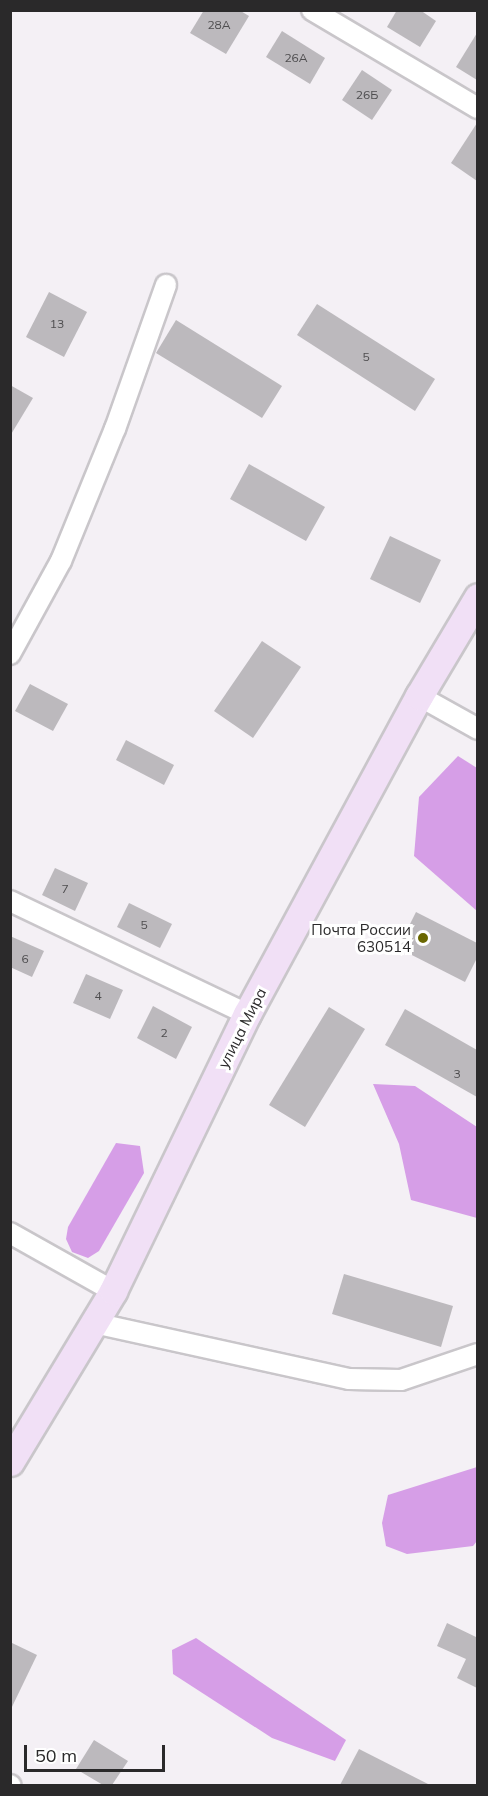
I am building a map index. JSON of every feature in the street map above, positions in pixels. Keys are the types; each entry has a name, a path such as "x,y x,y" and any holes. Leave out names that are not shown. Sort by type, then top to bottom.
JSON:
{"street":[{"path":"312,10 477,108"},
{"path":"10,654 61,561 115,429 166,285"},
{"name":"улица Мира","path":"10,1462 113,1291 247,1014 418,696 477,597"},
{"path":"418,696 477,729"},
{"path":"10,902 247,1014"},
{"path":"10,1233 113,1291"},
{"path":"94,1323 349,1379 401,1380 477,1354"}],"shaded area":[{"path":"458,756 477,768 477,911 414,856 419,797"},
{"path":"373,1084 415,1086 477,1127 477,1218 411,1200 399,1144"},
{"path":"116,1143 140,1146 144,1173 99,1251 88,1258 72,1252 66,1239 68,1227"},
{"path":"477,1467 477,1541 473,1546 407,1554 386,1546 382,1523 388,1495"},
{"path":"196,1638 346,1740 335,1761 272,1738 173,1674 172,1650"}],"building":[{"path":"204,10 239,10 249,16 226,54 190,33"},
{"path":"397,10 420,10 436,21 420,47 387,27"},
{"path":"282,31 325,58 310,84 266,57"},
{"path":"477,33 477,80 456,67"},
{"path":"362,70 392,90 372,120 342,100"},
{"path":"477,123 477,181 451,163"},
{"path":"49,292 87,312 64,357 26,337"},
{"path":"317,304 435,379 415,411 297,335"},
{"path":"176,320 282,386 262,418 156,353"},
{"path":"10,385 33,398 10,436"},
{"path":"249,464 325,507 306,541 230,499"},
{"path":"390,536 441,560 420,603 370,579"},
{"path":"262,641 301,667 253,738 214,711"},
{"path":"30,684 68,704 53,731 15,711"},
{"path":"126,740 174,765 164,785 116,760"},
{"path":"55,868 88,883 75,911 42,895"},
{"path":"129,903 172,924 160,948 117,927"},
{"path":"416,912 477,943 477,958 465,982 398,948"},
{"path":"10,936 44,951 32,977 10,967"},
{"path":"86,974 123,990 110,1019 73,1003"},
{"path":"153,1006 192,1027 176,1059 137,1038"},
{"path":"329,1007 365,1029 305,1127 269,1105"},
{"path":"405,1009 477,1050 477,1097 385,1045"},
{"path":"344,1274 453,1306 441,1347 332,1314"},
{"path":"447,1623 476,1637 477,1633 477,1688 457,1678 466,1659 437,1646"},
{"path":"10,1642 37,1655 10,1711"},
{"path":"94,1740 128,1761 112,1785 103,1785 76,1769"},
{"path":"359,1749 430,1785 340,1785"}],"place":[{"name":"Почта России 630514","path":"423,938"}]}
